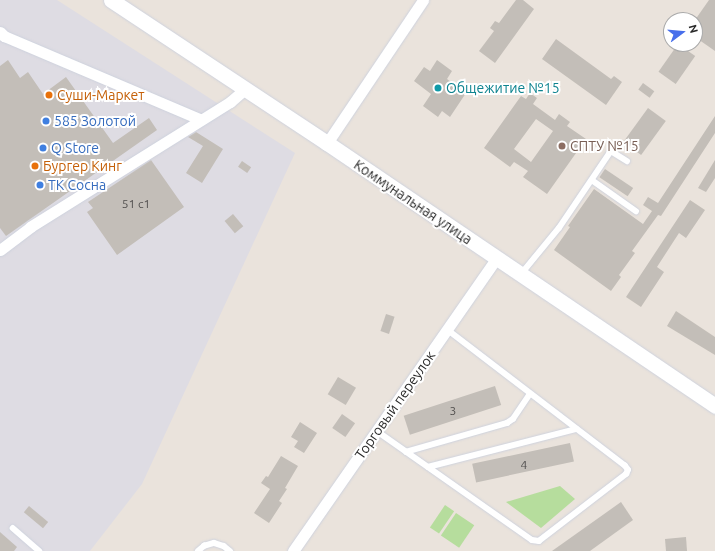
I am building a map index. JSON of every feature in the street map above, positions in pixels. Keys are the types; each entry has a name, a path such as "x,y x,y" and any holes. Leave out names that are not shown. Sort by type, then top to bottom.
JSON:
{"main road":[{"name":"Коммунальная улица","path":"111,0 327,143 520,276 715,406"}],"street":[{"path":"327,143 423,0"},
{"path":"0,32 4,36 200,119"},
{"path":"0,250 30,227 200,119 230,102 245,89"},
{"name":"Торговый переулок","path":"294,551 496,259"}],"lane":[{"path":"520,276 558,228 611,151 627,161"},
{"path":"592,180 636,211"},
{"path":"377,431 532,540 539,541 626,474 628,470 625,466 447,330"},
{"path":"406,452 507,424 513,419 530,394"},
{"path":"428,468 576,428"},
{"path":"13,528 40,551"},
{"path":"198,551 204,546 214,543 224,546 230,551"}],"shaded area":[{"path":"0,0 57,0 295,153 142,484 90,551 0,551"}],"green space":[{"path":"560,486 575,499 541,528 506,502"},
{"path":"445,505 454,511 439,534 430,527"},
{"path":"456,513 474,525 459,548 441,535"}],"building":[{"path":"516,0 523,0 534,9 495,63 479,51 494,31 490,28 495,21 499,23"},
{"path":"709,0 715,0 715,51 703,43 703,12 701,12"},
{"path":"556,39 611,79 614,76 622,82 606,105 542,59"},
{"path":"672,52 689,52 695,56 676,84 658,72"},
{"name":"ТК Сосна","path":"8,60 20,78 28,72 43,94 66,77 113,143 149,118 157,130 6,236 0,228 0,66"},
{"name":"Общежитие №15","path":"437,60 452,71 447,79 466,93 450,117 442,111 438,117 423,106 431,94 414,81 424,67 430,71"},
{"path":"643,83 654,91 650,98 638,89"},
{"name":"СПТУ №15","path":"530,93 537,98 533,104 555,120 559,114 570,122 567,126 586,139 547,194 523,177 528,171 514,162 510,167 484,148 521,96 526,99","holes":["536,119 553,131 531,162 514,149"]},
{"path":"648,108 666,121 641,155 623,142"},
{"path":"715,116 715,133 661,216 658,215 632,251 635,253 619,275 621,277 611,291 554,250 570,227 568,226 594,189 643,224 652,211 643,205 648,197 658,203"},
{"path":"196,132 223,149 202,183 186,173 203,146 188,137"},
{"path":"151,160 184,207 117,255 87,212 93,208 88,202"},
{"path":"715,160 715,178 706,192 698,188"},
{"path":"242,161 251,167 247,173 238,167"},
{"path":"605,169 633,188 628,196 599,177"},
{"path":"690,200 705,210 686,238 679,233 657,267 664,272 641,307 626,297"},
{"path":"233,214 243,226 235,233 225,221"},
{"path":"676,311 715,337 715,355 667,326"},
{"path":"386,314 395,317 389,334 380,331"},
{"path":"338,377 356,388 346,405 328,394"},
{"path":"495,386 501,405 410,435 404,416"},
{"path":"342,414 355,423 345,437 332,428"},
{"path":"300,422 317,433 304,453 294,447 298,441 291,437"},
{"path":"570,443 574,462 476,482 472,464"},
{"path":"281,456 298,466 285,488 287,489 279,501 282,503 269,523 254,513 270,489 261,483 266,476 268,477"},
{"path":"621,502 633,520 590,551 552,551"},
{"path":"29,506 48,522 43,528 24,512"},
{"path":"0,532 17,547 14,551 0,551"},
{"path":"686,537 687,551 666,551 665,539"}],"place":[{"name":"Общежитие №15","path":"438,88"},
{"name":"Суши-Маркет","path":"49,95"},
{"name":"585 Золотой","path":"46,121"},
{"name":"СПТУ №15","path":"562,146"},
{"name":"Q Store","path":"43,148"},
{"name":"Бургер Кинг","path":"35,166"},
{"name":"ТК Сосна","path":"40,185"}]}
